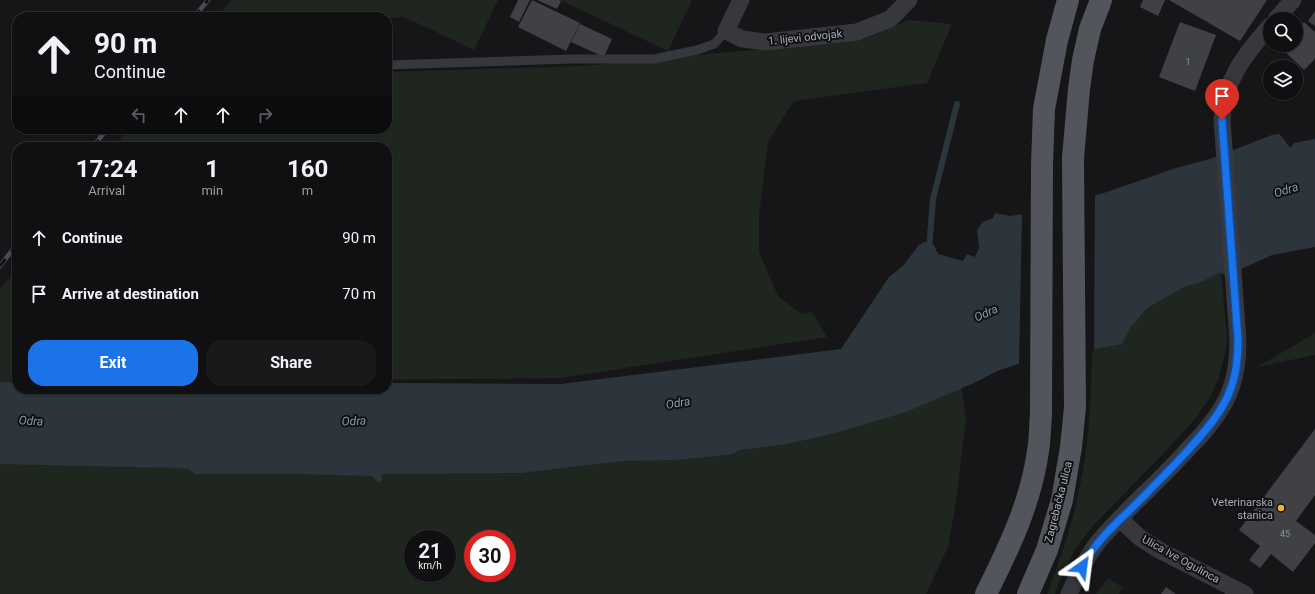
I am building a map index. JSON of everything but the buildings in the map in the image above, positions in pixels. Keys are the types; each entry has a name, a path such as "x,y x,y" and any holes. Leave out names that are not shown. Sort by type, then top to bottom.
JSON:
{"main road":[{"path":"986,594 1019,524 1030,488 1038,450 1041,414 1042,165 1044,109 1057,40 1068,0"},
{"name":"Zagrebačka ulica","path":"1028,594 1047,550 1062,500 1071,447 1075,407 1073,158 1083,60 1090,29 1101,0"}],"street":[{"path":"726,32 741,0"},
{"name":"1. lijevi odvojak","path":"726,32 742,39 766,42 857,32 890,19 909,0"},
{"path":"1282,12 1293,0"},
{"path":"1069,594 1087,557 1098,542 1209,427 1223,406 1231,388 1237,366 1238,340 1222,108 1232,78 1246,55 1263,34"},
{"name":"Ulica Ive Ogulinca","path":"1120,520 1139,537 1159,550 1245,594"}],"lane":[{"path":"392,65 572,59 654,59 697,50 714,44 726,32"}],"shaded area":[{"path":"231,0 498,0 474,50 404,17 392,18 392,12 221,12"},
{"path":"560,0 692,0 668,51"},
{"path":"909,20 952,24 927,83 794,101 768,142 759,215 759,252 778,296 801,314 812,312 827,337 560,378 392,380 392,142 117,142 124,134 392,134 392,72 582,66 865,39"},
{"path":"1219,250 1227,337 1225,354 1219,377 1211,396 1195,419 1091,528 1074,551 1062,575 1055,594 1047,594 1060,558 1075,508 1087,447 1091,398 1092,301"},
{"path":"12,274 12,388 0,389 0,289"},
{"path":"1315,333 1315,355 1257,367"},
{"path":"959,370 966,419 955,509 948,547 926,594 0,594 0,456"},
{"path":"1108,578 1122,587 1119,594 1096,594"}],"water":[{"name":"Odra","path":"1279,134 1290,148 1294,143 1315,139 1315,247 1272,255 1228,275 1219,273 1201,282 1184,287 1147,308 1130,328 1122,344 1027,361 997,371 976,382 906,412 835,433 787,444 739,450 733,454 706,457 674,460 622,461 521,473 381,474 382,481 378,482 372,476 302,474 195,474 189,469 177,468 0,464 0,382 12,382 12,394 392,394 392,383 561,384 841,349 889,277 903,266 918,246 924,242 933,245 938,254 963,261 967,254 975,257 979,248 977,230 983,222 993,218 995,213 1010,216 1030,213 1107,192 1176,168 1210,159 1272,135"}],"pier":[{"path":"1095,193 1094,352 1027,363 1019,366 1022,212"}],"waterway":[{"path":"929,249 933,199 957,104"}],"railway":[{"path":"198,12 208,0"},
{"path":"97,142 103,134"},
{"path":"0,266 12,250"}],"place":[{"name":"Veterinarska stanica","path":"1281,508"}],"route":[{"path":"1082,567 1098,542 1209,427 1223,406 1231,388 1237,366 1238,340 1222,120"}]}
